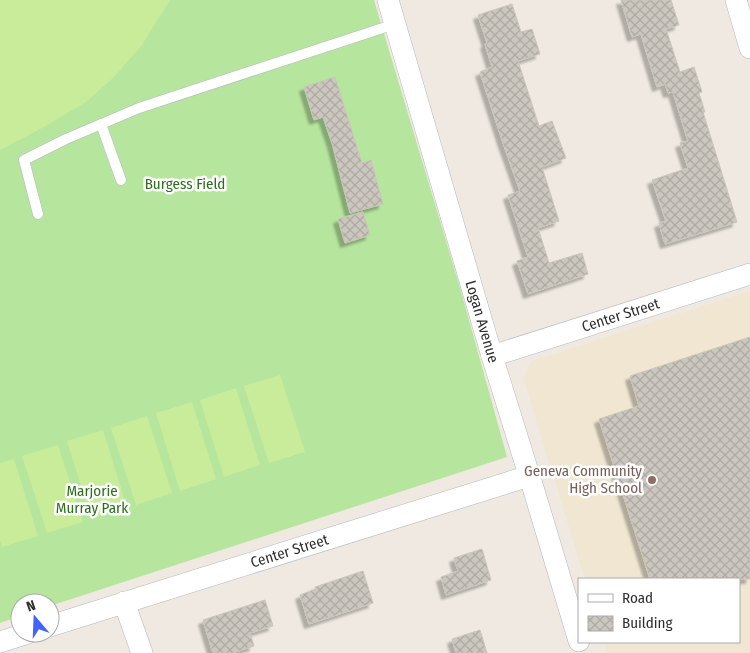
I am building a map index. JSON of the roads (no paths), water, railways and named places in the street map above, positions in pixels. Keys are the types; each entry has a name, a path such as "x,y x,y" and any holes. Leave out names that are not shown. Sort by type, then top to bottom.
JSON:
{"street":[{"name":"Logan Avenue","path":"388,0 492,356 578,639"},
{"path":"736,0 750,48"},
{"name":"Center Street","path":"492,356 750,274"},
{"name":"Center Street","path":"60,623 529,476"},
{"path":"124,602 142,653"}],"lane":[{"path":"38,214 24,160 66,139 139,108 395,24"},
{"path":"101,124 120,180"}],"place":[{"name":"Geneva Community High School","path":"652,480"}],"park label":[{"name":"Burgess Field","path":"185,184"},
{"name":"Marjorie Murray Park","path":"92,500"}]}
